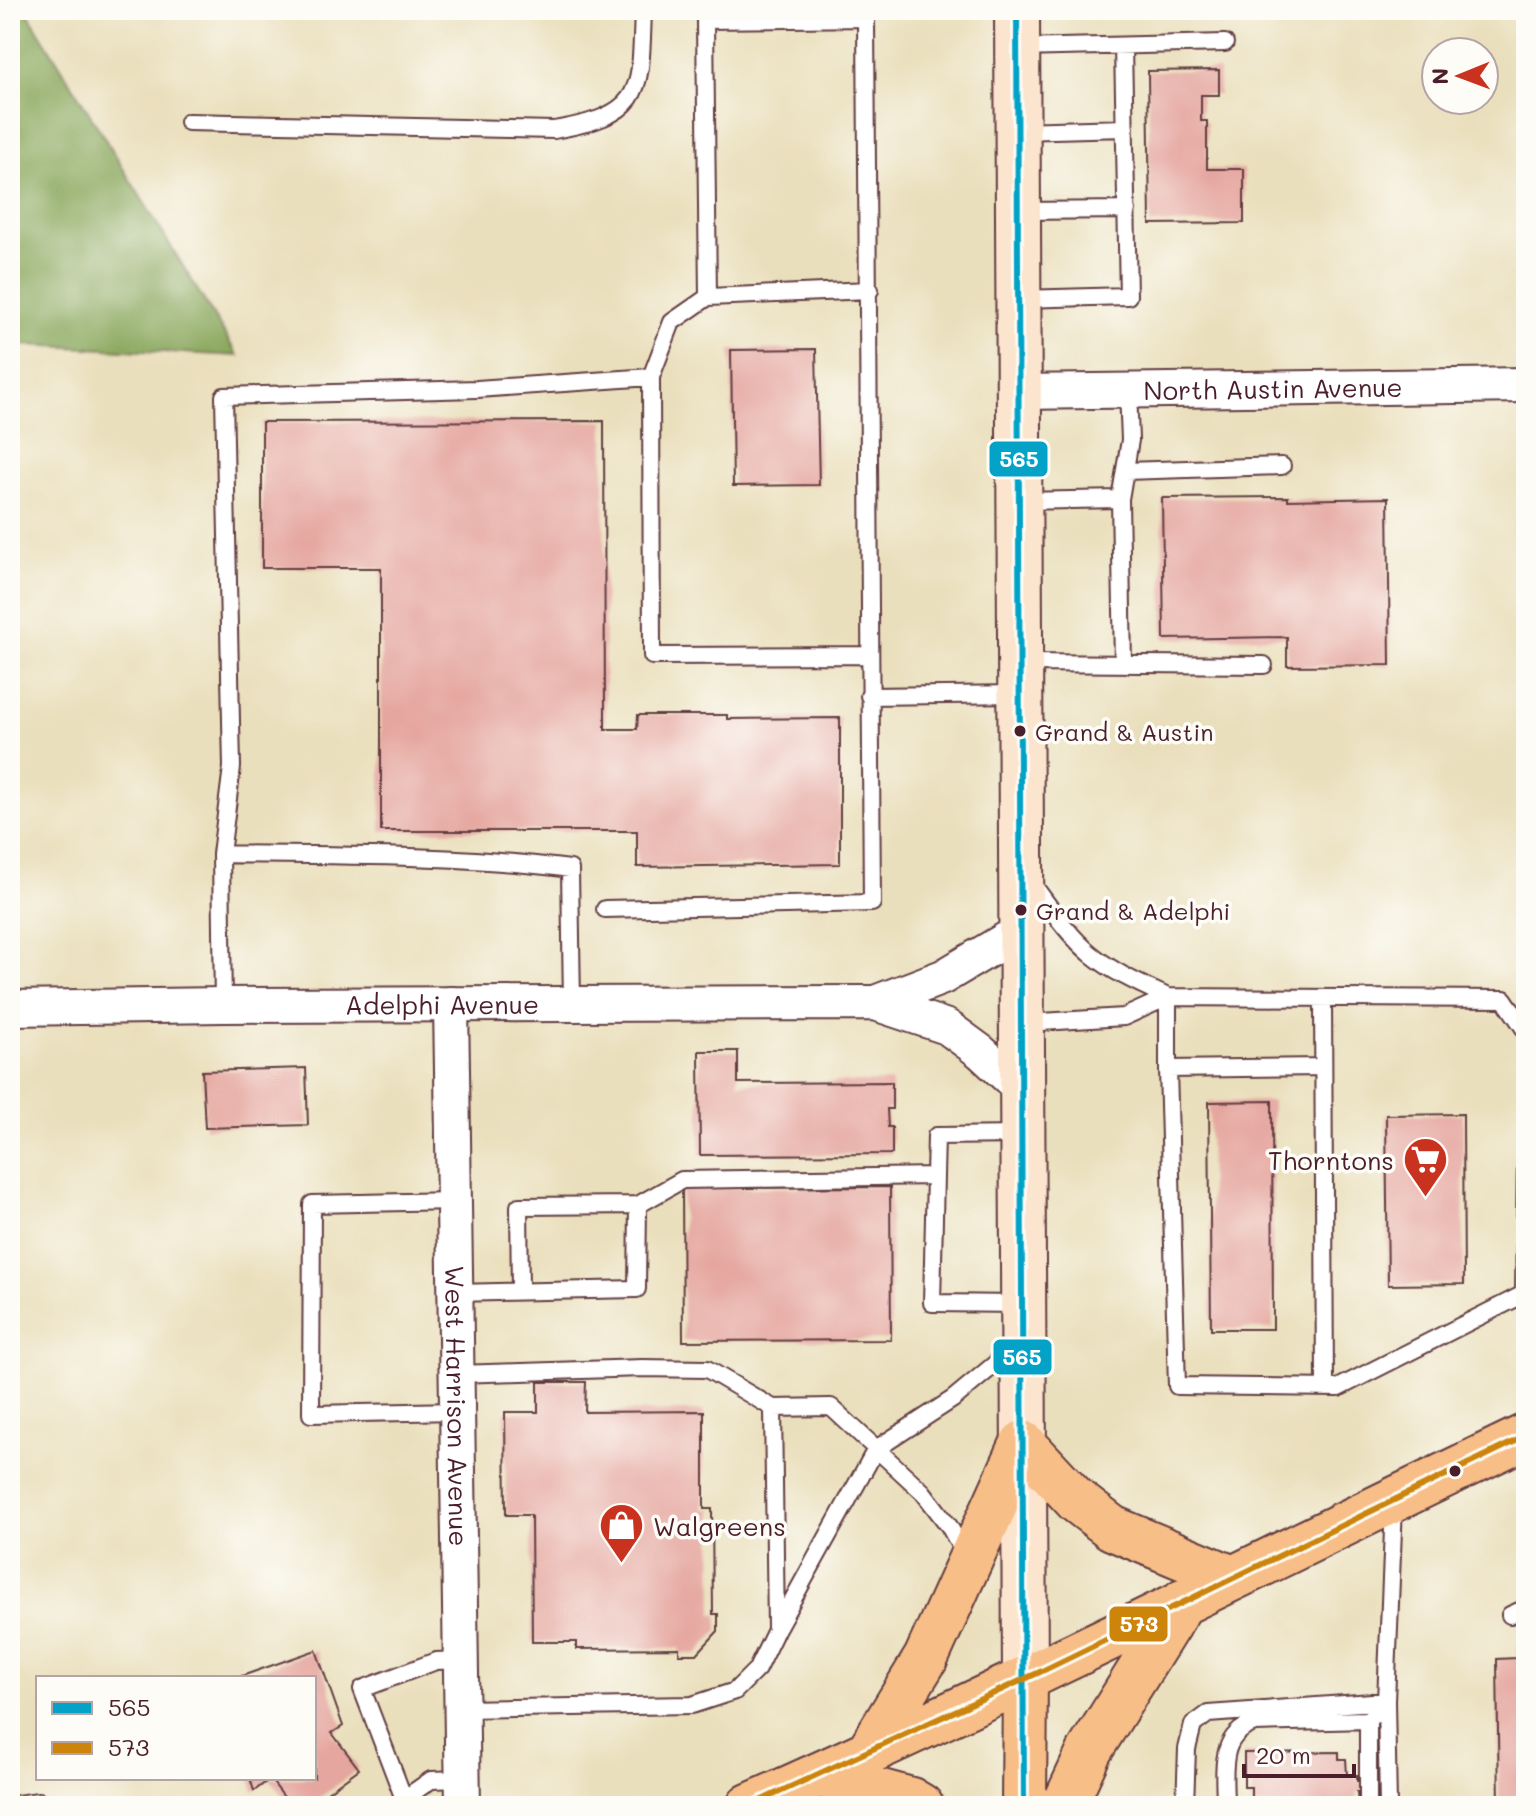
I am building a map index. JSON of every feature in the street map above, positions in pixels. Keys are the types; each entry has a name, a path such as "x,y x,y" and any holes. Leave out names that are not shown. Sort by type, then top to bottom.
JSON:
{"main road":[{"path":"1017,29 1024,1806"},
{"path":"749,1806 1025,1679 1526,1436"},
{"path":"869,1751 926,1658 1023,1443"},
{"path":"1023,1443 1077,1501 1112,1528 1230,1577"},
{"path":"1064,1806 1090,1750 1183,1601"},
{"path":"819,1775 911,1800 921,1806"}],"street":[{"name":"North Austin Avenue","path":"1019,392 1526,385"},
{"name":"Adelphi Avenue","path":"875,1003 943,977 1022,930"},
{"name":"Adelphi Avenue","path":"10,1008 875,1003 947,1027 981,1052 1022,1090"},
{"name":"West Harrison Avenue","path":"451,1004 463,1792"}],"lane":[{"path":"188,122 554,130 589,124 623,109 641,77 643,10"},
{"path":"605,909 872,903 866,18 705,20 708,297"},
{"path":"1017,29 1123,46 1225,43"},
{"path":"1019,299 1128,296 1123,46"},
{"path":"1017,131 1125,128"},
{"path":"1018,211 1127,210"},
{"path":"868,655 652,656 651,377 672,322 708,297 870,290"},
{"path":"223,1005 221,854 232,767 224,396 477,389 651,377"},
{"path":"1123,664 1120,499 1130,440 1128,390"},
{"path":"1125,471 1282,466"},
{"path":"1020,501 1120,499"},
{"path":"869,696 1123,664 1264,665"},
{"path":"221,854 406,857 570,869 572,1004"},
{"path":"1022,870 1066,928 1092,955 1126,977 1168,997"},
{"path":"1168,997 1177,1386 1338,1388 1524,1294 1526,1156"},
{"path":"1022,1023 1124,1017 1168,997 1504,999 1526,1031"},
{"path":"1323,998 1325,1387"},
{"path":"1168,1069 1323,1067"},
{"path":"1022,1135 936,1136 932,1303 1023,1323"},
{"path":"520,1291 519,1206 638,1205 682,1180 935,1176"},
{"path":"454,1201 312,1204 311,1414 457,1411"},
{"path":"455,1293 637,1289 638,1205"},
{"path":"461,1709 692,1705 735,1691 757,1669 876,1449 953,1399 1023,1323"},
{"path":"457,1374 707,1369 773,1408 831,1407 923,1492 949,1526 968,1560"},
{"path":"773,1408 776,1630"},
{"path":"1388,1806 1386,1701 1394,1499"},
{"path":"1510,1615 1526,1608"},
{"path":"461,1660 436,1661 362,1689 399,1803 431,1780 463,1792"},
{"path":"1368,1806 1368,1720 1386,1701"},
{"path":"1185,1806 1187,1749 1193,1725 1208,1714 1386,1701"},
{"path":"1225,1806 1226,1748 1243,1727 1255,1723 1368,1720"},
{"path":"10,1805 39,1801 40,1806"}],"green space":[{"path":"10,10 26,10 238,356 10,344"}],"building":[{"path":"1219,70 1219,95 1201,95 1201,121 1207,121 1207,169 1244,169 1244,223 1150,224 1148,71"},
{"path":"816,349 819,485 733,486 731,350"},
{"path":"604,421 605,729 637,729 638,715 727,715 727,719 840,718 840,864 637,867 637,831 381,831 381,568 262,568 262,422"},
{"path":"1288,497 1288,500 1388,498 1390,665 1287,666 1287,637 1164,639 1162,498"},
{"path":"699,1051 738,1051 738,1083 892,1082 892,1109 887,1109 888,1127 892,1127 892,1154 700,1155"},
{"path":"306,1068 308,1125 205,1128 202,1071"},
{"name":"Thorntons","path":"1272,1101 1273,1329 1211,1329 1209,1102"},
{"name":"Thorntons","path":"1463,1114 1464,1284 1388,1285 1386,1115"},
{"path":"890,1187 891,1340 683,1341 682,1188"},
{"name":"Walgreens","path":"538,1382 586,1382 585,1412 704,1411 704,1509 712,1509 713,1614 718,1614 718,1631 697,1654 679,1654 679,1648 576,1649 576,1642 532,1642 531,1515 506,1515 505,1412 538,1412"},
{"path":"1517,1644 1526,1644 1526,1806 1499,1806 1497,1659 1517,1658"},
{"path":"316,1650 343,1726 332,1733 359,1769 308,1806 291,1806 271,1780 316,1780 316,1676 242,1676"},
{"path":"1339,1752 1339,1759 1346,1759 1347,1775 1357,1775 1357,1781 1364,1781 1364,1792 1357,1792 1358,1806 1251,1806 1251,1787 1244,1787 1244,1753"},
{"path":"251,1780 269,1780 254,1791"}],"transit line":[{"name":"565","path":"1017,10 1024,1806"},
{"name":"573","path":"749,1806 1042,1671 1526,1436"}],"place":[{"name":"Grand & Austin","path":"1020,731"},
{"name":"Grand & Adelphi","path":"1021,910"},
{"name":"Thorntons","path":"1425,1199"},
{"name":"Walgreens","path":"622,1565"}]}
